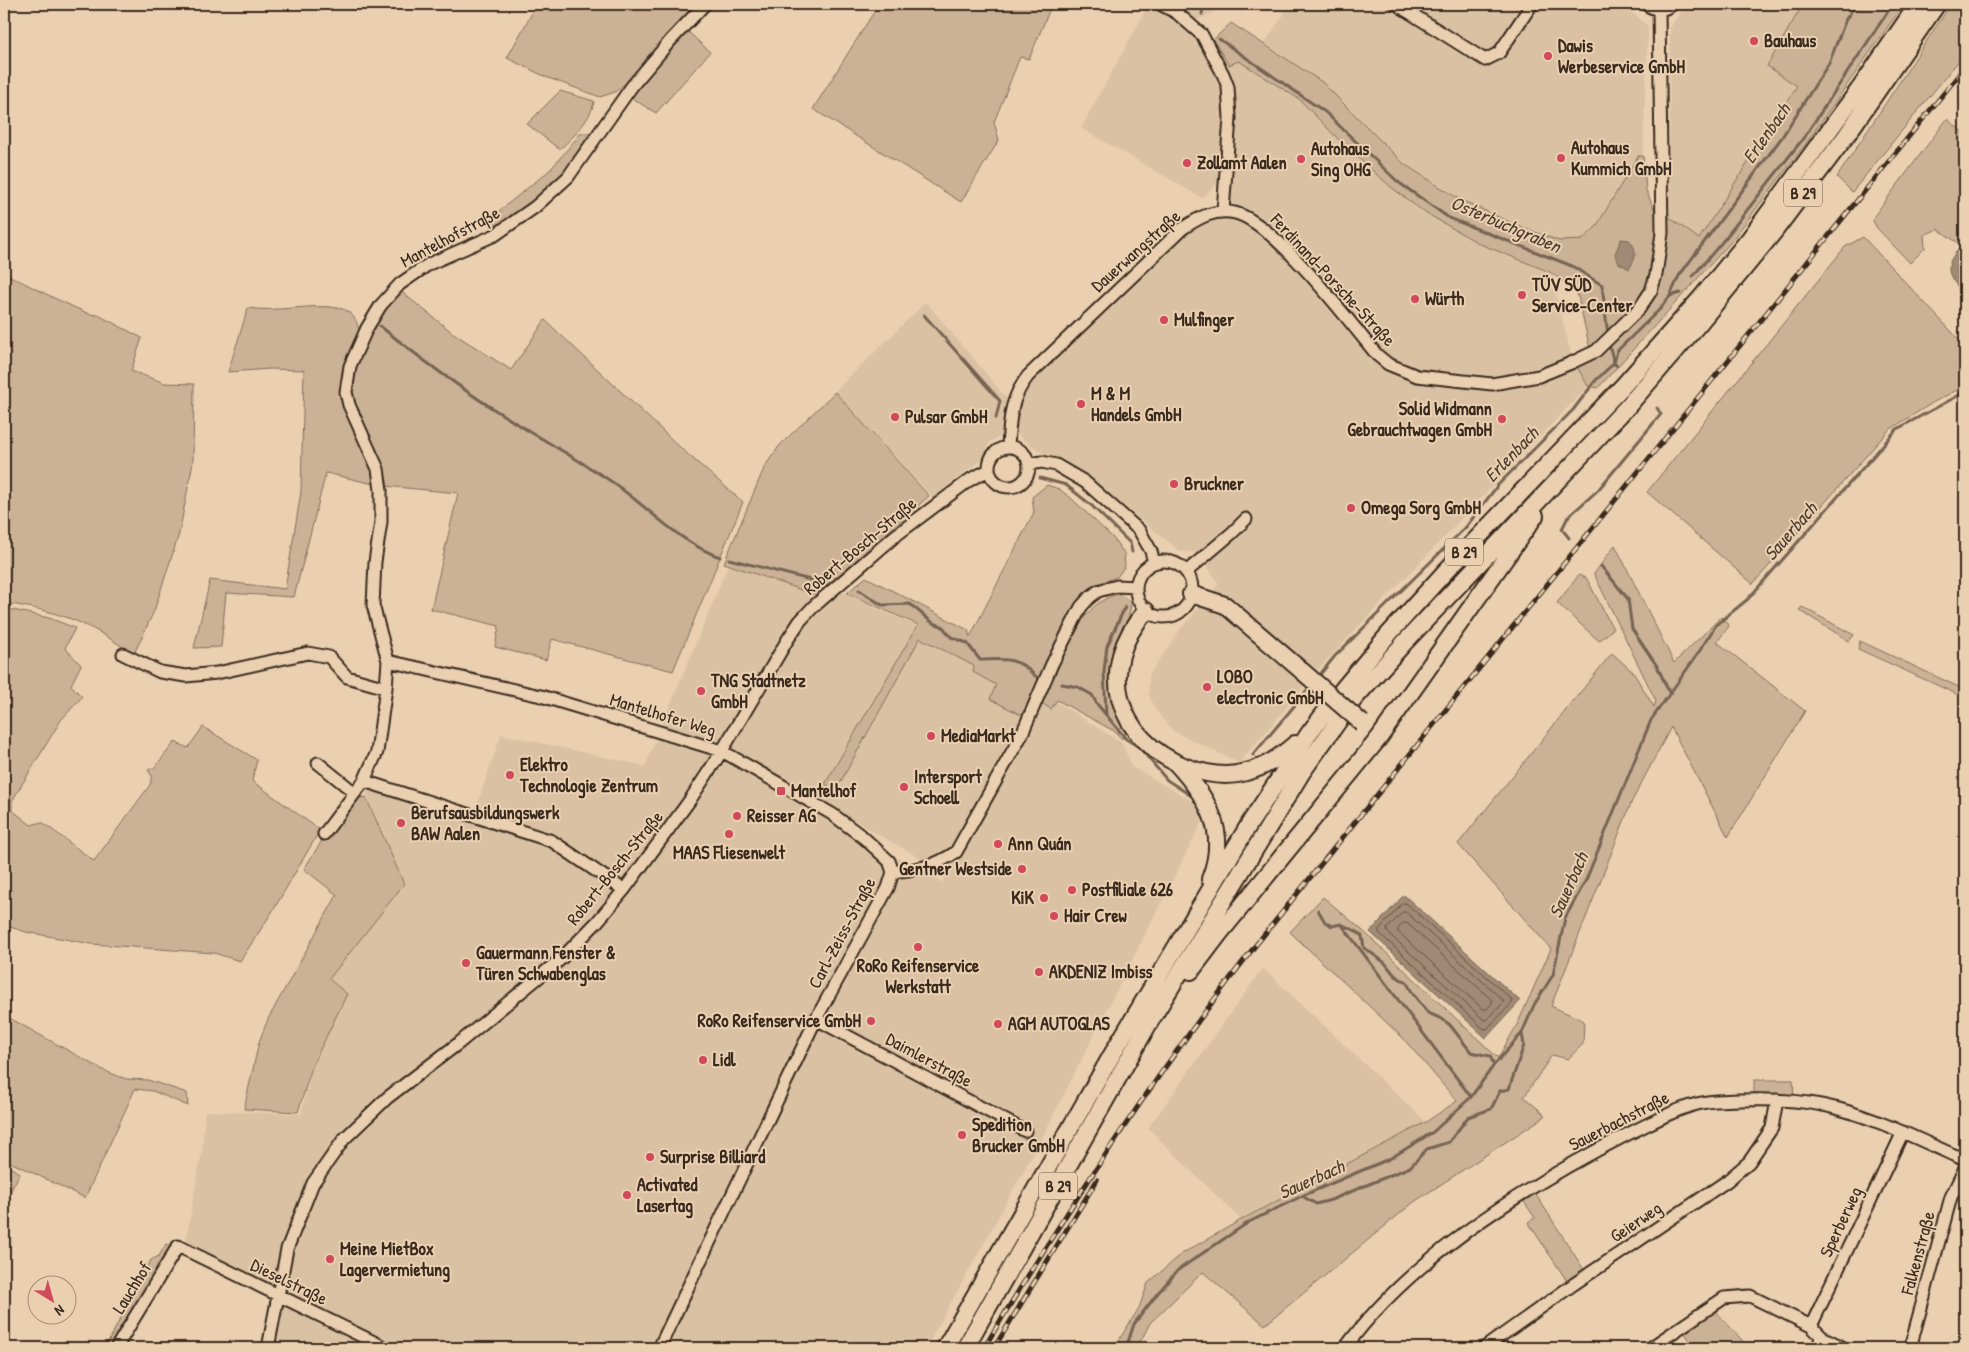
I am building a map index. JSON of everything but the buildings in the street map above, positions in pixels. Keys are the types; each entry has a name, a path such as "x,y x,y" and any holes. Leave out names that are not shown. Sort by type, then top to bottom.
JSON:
{"highway":[{"name":"B 29","path":"946,1348 1117,1046 1255,815 1310,732 1343,689 1407,614 1623,386 1700,299 1750,238 1918,4"},
{"name":"B 29","path":"965,1348 1149,1023 1302,772 1354,700 1404,643 1561,478 1657,373 1773,233 1846,136 1937,4"},
{"path":"1149,1023 1182,984 1219,934 1380,738 1561,478"},
{"path":"1191,594 1225,605 1380,738"},
{"path":"1146,611 1137,620 1126,641 1116,673 1118,690 1124,710 1136,731 1157,752 1175,762 1214,775 1245,773 1273,763 1310,732"},
{"path":"1175,762 1192,780 1205,798 1212,812 1218,844 1214,870 1196,914"}],"street":[{"name":"Mantelhofstraße","path":"324,834 364,781 377,752 386,688 388,661 373,605 375,562 381,522 381,490 378,469 349,406 346,392 350,366 367,328 381,305 400,284 430,264 495,236 535,207 568,177 632,86 670,41 705,4"},
{"path":"1160,4 1177,14 1202,35 1228,87 1230,118 1224,212"},
{"path":"1396,4 1485,60 1499,53 1532,4"},
{"path":"1646,4 1650,8 1659,10 1673,4"},
{"name":"Ferdinand-Porsche-Straße","path":"1224,212 1244,216 1262,228 1319,285 1377,355 1388,364 1416,376 1492,384 1539,376 1571,363 1596,351 1639,309 1651,291 1656,275 1662,233 1659,10"},
{"name":"Dauerwangstraße","path":"1008,446 1010,410 1020,385 1028,376 1182,229 1204,216 1224,212"},
{"path":"1008,446 1024,453 1029,464 1026,477 1015,486 1002,486 996,482 989,470 993,454 997,450 1008,446"},
{"path":"1029,464 1042,462 1056,465 1085,482 1139,530 1152,550 1154,563"},
{"name":"Robert-Bosch-Straße","path":"268,1348 276,1296 287,1249 312,1183 344,1139 387,1098 466,1037 562,958 597,922 624,890 674,823 722,751 788,639 812,607 895,536 971,479 989,470"},
{"path":"1186,572 1246,519"},
{"path":"1154,563 1172,563 1186,572 1192,586 1188,603 1183,610 1175,615 1159,617 1146,611 1140,604 1136,587 1142,572 1154,563"},
{"name":"Carl-Zeiss-Straße","path":"660,1348 816,1019 888,888 893,872 925,869 943,861 956,852 1021,736 1052,664 1081,607 1098,591 1118,586 1136,587"},
{"path":"123,654 160,672 186,676 217,673 308,653 329,657 347,677 386,688"},
{"name":"Mantelhofer Weg","path":"388,661 541,696 722,751 832,814 858,833 889,861 893,872"},
{"path":"318,764 355,794"},
{"path":"364,781 552,840 624,890"},
{"name":"Daimlerstraße","path":"816,1019 1025,1131"},
{"name":"Geierweg","path":"1484,1348 1574,1284 1727,1181 1750,1162 1772,1128 1777,1100"},
{"name":"Sauerbachstraße","path":"1344,1348 1381,1304 1424,1264 1468,1230 1522,1194 1593,1153 1676,1110 1713,1101 1796,1101 1839,1109 1903,1132 1965,1160"},
{"name":"Sperberweg","path":"1811,1326 1903,1132"},
{"name":"Falkenstraße","path":"1910,1348 1951,1197 1965,1168"},
{"name":"Dieselstraße","path":"178,1246 276,1296 386,1348"},
{"name":"Lauchhof","path":"116,1348 178,1246"},
{"path":"1650,1348 1724,1298 1750,1296 1811,1326 1822,1336 1844,1348"},
{"path":"1816,1348 1822,1336"}],"shaded area":[{"path":"537,4 698,4 627,82 615,92 600,97 546,77 507,58"},
{"path":"879,4 1052,4 1029,59 1020,57 994,122 999,140 961,202 813,109"},
{"path":"1149,4 1172,17 1195,37 1218,69 1239,61 1299,99 1348,149 1391,187 1480,244 1550,272 1572,358 1588,386 1325,662 1239,763 1173,731 1157,712 1149,696 1149,675 1180,630 1219,584 1199,553 1180,551 1081,472 1063,459 1044,454 1022,439 1012,427 1014,409 1034,377 1192,227 1224,215 1227,174 1202,198 1081,128"},
{"path":"1167,4 1215,4 1214,12 1193,22"},
{"path":"1291,4 1629,4 1628,9 1648,26 1643,156 1638,156 1596,227 1582,240 1559,241 1514,224 1459,199 1404,164 1317,79 1264,44"},
{"path":"1686,4 1803,4 1767,66 1797,87 1699,239 1669,217 1670,28"},
{"path":"1803,4 1904,4 1807,142 1730,243 1598,388 1588,386 1572,358 1590,349 1577,292 1550,272 1480,244 1424,212 1391,187 1348,149 1299,99 1239,61 1229,65 1213,40 1231,23 1322,82 1404,164 1459,199 1514,224 1559,241 1582,240 1596,227 1638,156 1643,156 1646,190 1657,216 1669,217 1699,239 1797,86 1767,66"},
{"path":"1951,4 1965,4 1965,53 1852,192 1837,177"},
{"path":"685,29 710,52 656,113 630,97"},
{"path":"560,91 594,101 590,114 581,128 559,149 527,124"},
{"path":"1947,119 1965,134 1965,238 1958,243 1938,229 1924,235 1925,248 1910,263 1877,228 1873,221 1874,216"},
{"path":"581,133 597,133 569,172 495,230 494,215 550,170"},
{"path":"1863,237 1965,346 1965,386 1934,402 1889,430 1753,584 1647,492 1845,247"},
{"path":"4,273 89,314 98,315 142,338 131,371 165,383 194,384 193,462 179,534 154,611 134,654 99,632 67,617 25,606 4,603"},
{"path":"399,290 453,333 511,370 545,320 684,451 743,502 673,671 552,639 546,660 495,647 499,626 431,609 458,493 385,486 354,410 348,388 351,371 375,323"},
{"path":"926,302 1008,400 1004,434 989,443 985,458 933,498 835,391"},
{"path":"327,307 343,309 352,315 357,323 359,337 343,394 372,460 378,485 326,473 294,597 226,593 221,647 194,648 210,580 285,589 301,492 304,370 270,369 228,372 248,308"},
{"path":"835,392 929,496 816,595 724,563 765,466 780,445"},
{"path":"1047,485 1059,489 1071,498 1113,538 1124,553 1125,566 1117,577 1094,585 1079,598 1042,671 1053,678 1078,627 1095,606 1119,594 1129,600 1131,605 1128,621 1113,649 1111,664 1111,684 1127,729 1122,739 1114,731 1057,700 1051,709 1032,697 1021,715 990,699 996,685 973,672 974,666 920,638 836,790 825,784 918,625 847,593 866,577 968,630 970,637 1034,512 1032,497"},
{"path":"1615,545 1674,663 1721,617 1729,626 1717,642 1805,711 1728,837 1671,727 1632,801 1551,1006 1584,1021 1583,1044 1568,1059 1552,1055 1524,1097 1544,1114 1544,1117 1414,1202 1265,1325 1203,1272 1150,1323 1137,1348 1117,1348 1119,1340 1139,1308 1148,1283 1183,1253 1241,1220 1426,1122 1457,1101 1402,1037 1290,932 1323,897 1362,930 1498,1058 1517,1025 1551,949 1458,844 1612,653 1633,672 1654,707 1656,701 1594,574"},
{"path":"730,561 817,592 840,591 916,626 1058,703 1122,743 1132,767 1208,810 1043,1136 926,1348 266,1348 274,1298 185,1245 202,1151 205,1111 301,1114 313,1064 347,994 329,979 403,885 364,788 472,820 501,734 645,766","holes":["816,799 946,873 942,883 810,808"]},
{"path":"1579,575 1587,579 1613,629 1599,641 1557,603"},
{"path":"1802,607 1854,635 1849,641 1799,610"},
{"path":"4,608 49,618 75,628 65,648 81,665 71,685 82,697 61,720 12,801 12,810 31,825 42,822 94,861 150,785 152,776 148,770 155,767 175,742 188,748 203,727 257,760 252,781 320,830 274,909 240,961 214,953 92,944 26,932 4,925"},
{"path":"1860,641 1965,690 1965,698 1858,649"},
{"path":"366,797 404,884 329,979 347,994 313,1064 298,1112 244,1109 259,1042 268,1019 337,895 304,869 323,839 356,799"},
{"path":"1263,968 1426,1122 1241,1220 1148,1128"},
{"path":"4,1015 105,1071 126,1079 148,1080 187,1093 188,1106 153,1091 135,1089 85,1198 4,1159"},
{"path":"1754,1080 1793,1080 1794,1100 1754,1099"},
{"path":"4,1164 20,1173 4,1204"},
{"path":"1965,1176 1965,1203 1954,1199"},
{"path":"1533,1190 1586,1273 1569,1284 1528,1222 1535,1218 1521,1197"},
{"path":"166,1244 172,1247 113,1348 105,1348 151,1260 159,1256"},
{"path":"1713,1308 1749,1348 1695,1348 1682,1329"}],"water":[{"path":"1621,239 1629,240 1635,250 1633,262 1629,269 1619,263 1615,254"},
{"path":"1965,243 1965,294 1953,280 1949,268 1953,257"},
{"path":"1404,895 1520,1001 1486,1038 1370,932"}],"waterway":[{"name":"Osterbuchgraben","path":"1202,14 1204,4"},
{"name":"Erlenbach","path":"1318,677 1335,656 1466,527 1498,485 1573,410 1596,380 1614,363 1617,351 1659,310 1670,296 1679,276 1782,137 1829,63 1846,19 1856,4"},
{"name":"Erlenbach","path":"1693,276 1723,241 1805,136 1893,4"},
{"name":"Osterbuchgraben","path":"1219,39 1325,112 1398,182 1449,218 1572,266 1602,285 1608,335"},
{"name":"Erlenbach","path":"1670,296 1680,293"},
{"path":"924,315 1000,401 996,418"},
{"path":"380,326 477,398 612,482 690,542 720,557"},
{"name":"Erlenbach","path":"1609,344 1614,363 1617,366"},
{"name":"Sauerbach","path":"1126,1348 1134,1324 1178,1270 1249,1222 1302,1196 1391,1158 1433,1132 1471,1097 1494,1065 1522,1033 1534,1005 1553,975 1565,918 1586,880 1651,720 1716,625 1748,599 1897,429 1965,392"},
{"name":"Osterbuchgraben","path":"1569,538 1562,529 1568,517 1598,490 1661,414 1657,408"},
{"path":"1040,478 1066,485 1091,505 1130,543 1132,552"},
{"path":"729,559 826,584"},
{"name":"Osterbuchgraben","path":"1601,566 1628,599 1632,629 1657,666 1669,692"},
{"path":"859,590 882,605 910,604 933,623 942,626 951,637 967,643 980,660 1014,661 1024,666 1037,678 1043,680"},
{"path":"1106,714 1104,671 1107,646 1125,607"},
{"path":"1062,684 1078,687 1092,695 1097,704 1126,739 1139,747 1167,780 1196,799"},
{"name":"Erlenbach","path":"1305,692 1311,686"},
{"name":"Erlenbach","path":"1253,755 1295,705"},
{"name":"Erlenbach","path":"1318,910 1325,922 1332,926 1341,924 1362,936 1364,948 1385,963 1396,977 1406,981 1413,994 1428,1013 1450,1025 1471,1052 1490,1056 1494,1065"},
{"path":"1342,925 1471,1097"},
{"path":"1302,1196 1316,1204 1331,1200 1410,1167 1427,1149 1449,1142 1468,1117 1491,1109 1500,1091 1509,1089 1524,1045 1522,1034"}],"railway":[{"path":"984,1348 1047,1245 1113,1143 1218,994 1965,67"},
{"path":"994,1348 1097,1180"}],"place":[{"name":"Bauhaus","path":"1754,41"},
{"name":"Dawis Werbeservice GmbH","path":"1548,56"},
{"name":"Autohaus Kummich GmbH","path":"1561,158"},
{"name":"Autohaus Sing OHG","path":"1301,159"},
{"name":"Zollamt Aalen","path":"1187,163"},
{"name":"TÜV SÜD Service-Center","path":"1522,295"},
{"name":"Würth","path":"1415,299"},
{"name":"Mulfinger","path":"1164,320"},
{"name":"M & M Handels GmbH","path":"1081,404"},
{"name":"Pulsar GmbH","path":"895,417"},
{"name":"Solid Widmann Gebrauchtwagen GmbH","path":"1502,419"},
{"name":"Bruckner","path":"1174,484"},
{"name":"Omega Sorg GmbH","path":"1351,508"},
{"name":"LOBO electronic GmbH","path":"1207,687"},
{"name":"TNG Stadtnetz GmbH","path":"701,691"},
{"name":"MediaMarkt","path":"931,736"},
{"name":"Elektro Technologie Zentrum","path":"510,775"},
{"name":"Intersport Schoell","path":"904,787"},
{"name":"Mantelhof","path":"781,791"},
{"name":"Reisser AG","path":"737,816"},
{"name":"Berufsausbildungswerk BAW Aalen","path":"401,823"},
{"name":"MAAS Fliesenwelt","path":"729,834"},
{"name":"Ann Quán","path":"998,844"},
{"name":"Gentner Westside","path":"1022,869"},
{"name":"Postfiliale 626","path":"1072,890"},
{"name":"KiK","path":"1044,898"},
{"name":"Hair Crew","path":"1054,916"},
{"name":"RoRo Reifenservice Werkstatt","path":"918,947"},
{"name":"Gauermann Fenster & Türen Schwabenglas","path":"466,963"},
{"name":"AKDENIZ Imbiss","path":"1039,972"},
{"name":"RoRo Reifenservice GmbH","path":"871,1021"},
{"name":"AGM AUTOGLAS","path":"998,1024"},
{"name":"Lidl","path":"703,1060"},
{"name":"Spedition Brucker GmbH","path":"962,1135"},
{"name":"Surprise Billiard","path":"650,1157"},
{"name":"Activated Lasertag","path":"627,1195"},
{"name":"Meine MietBox Lagervermietung","path":"330,1259"}]}
